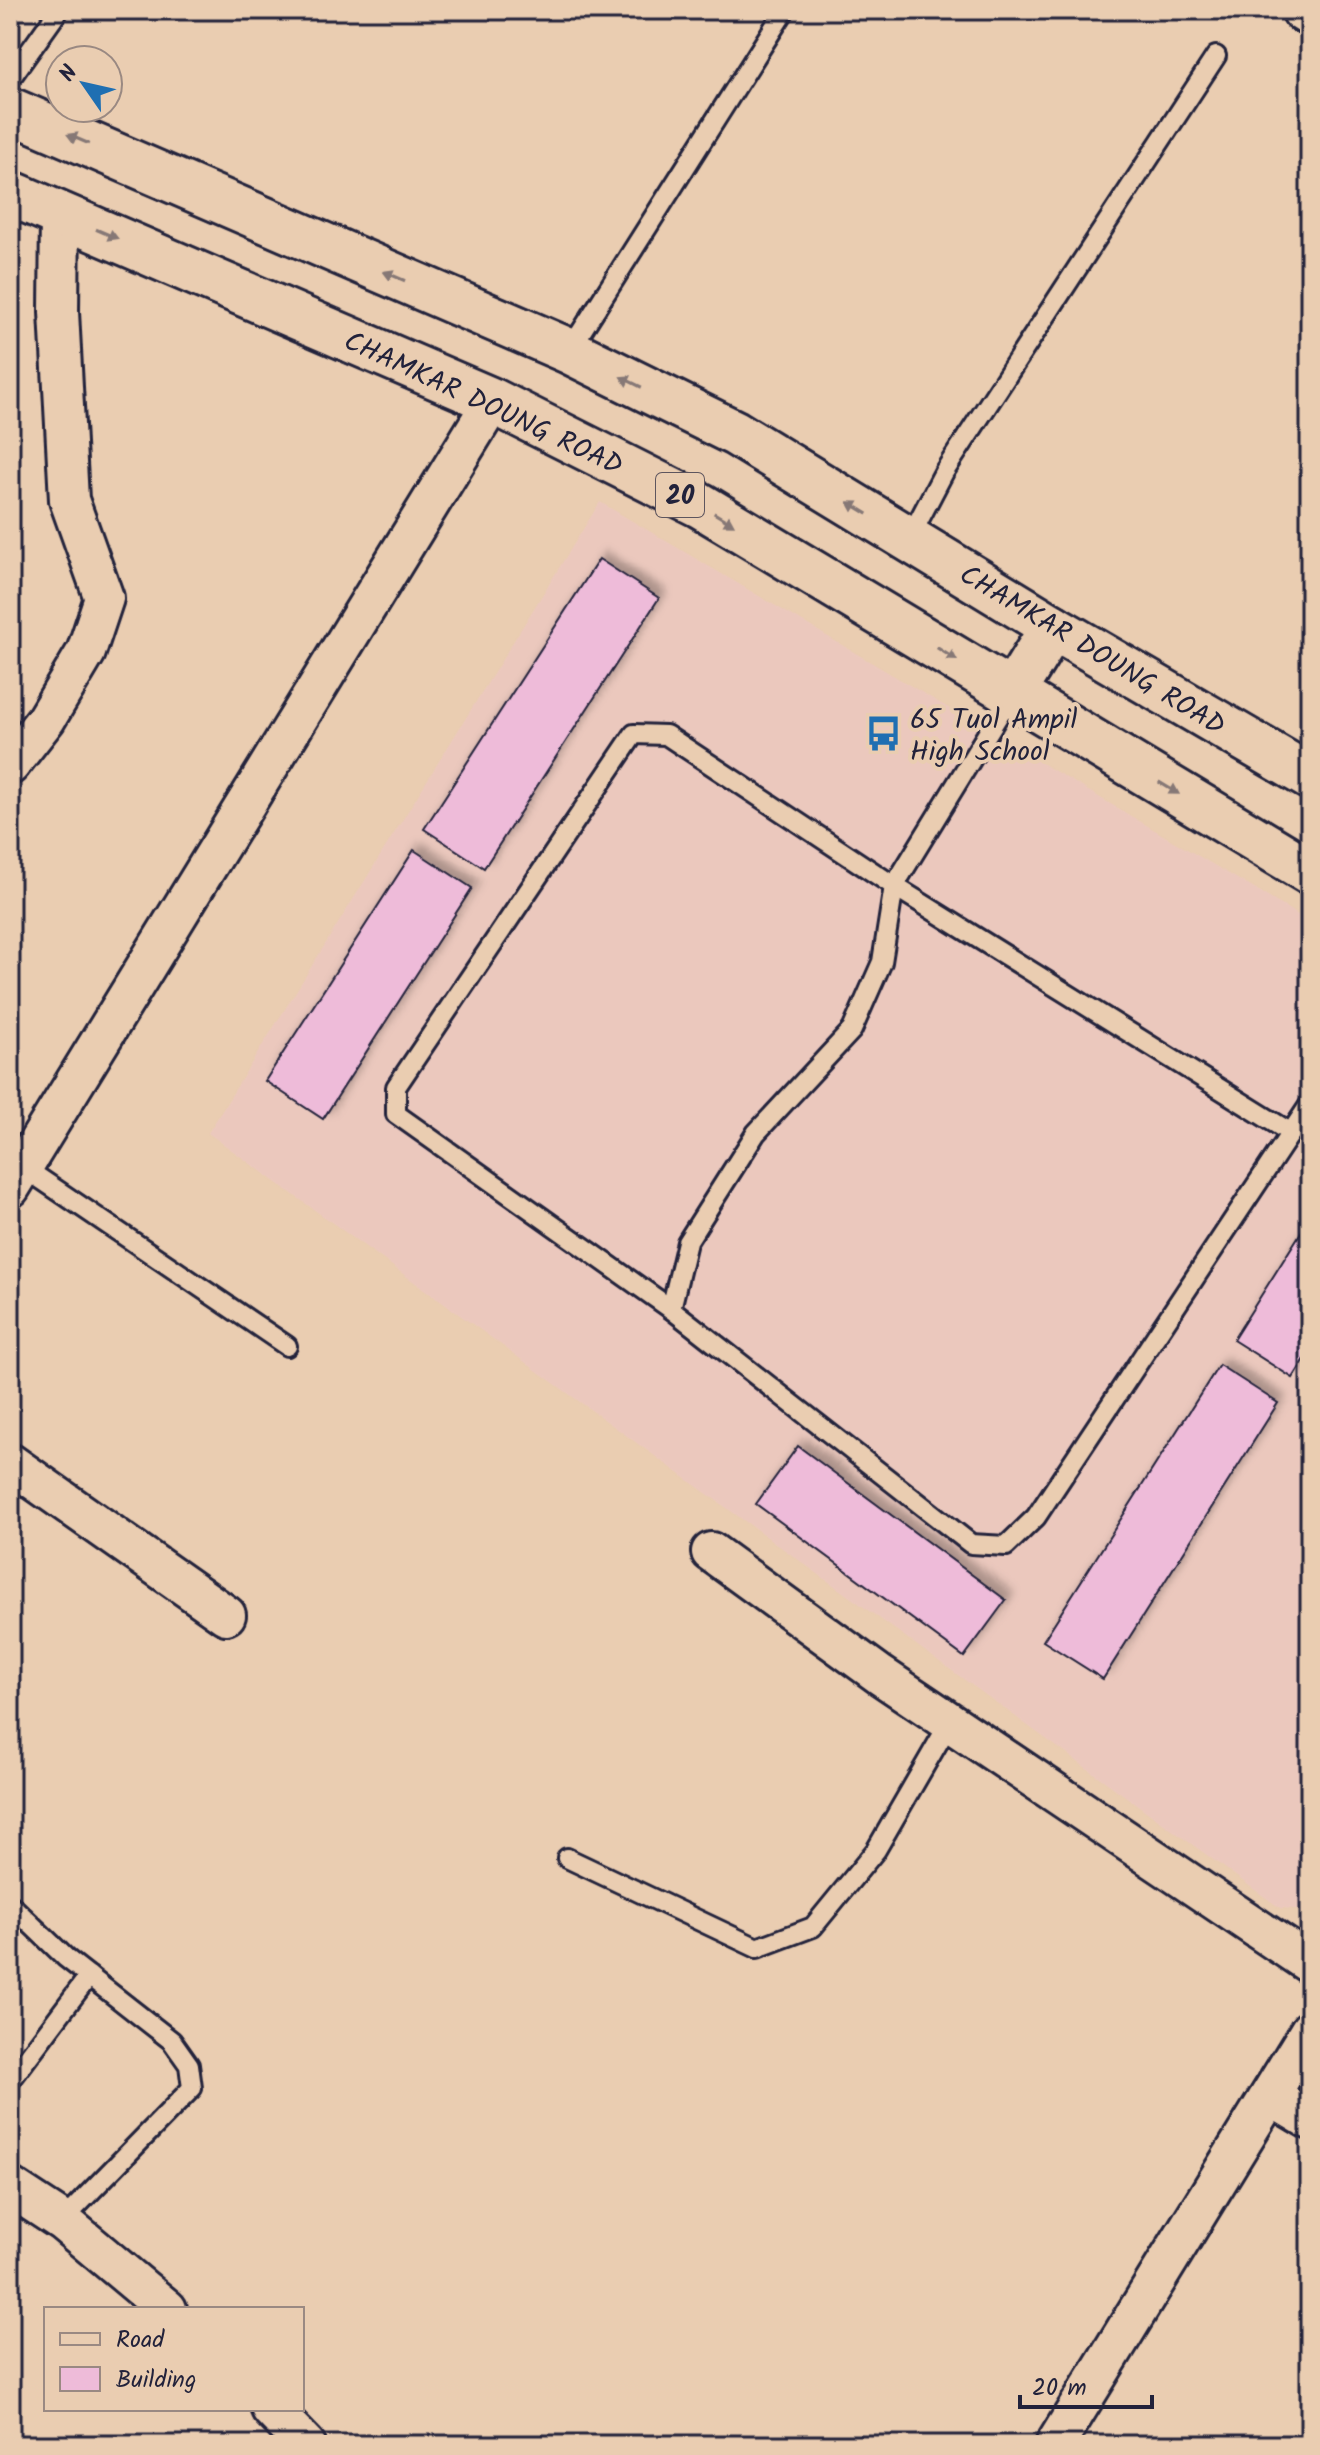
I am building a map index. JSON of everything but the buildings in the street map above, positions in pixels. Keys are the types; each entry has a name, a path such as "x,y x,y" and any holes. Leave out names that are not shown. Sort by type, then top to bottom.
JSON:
{"main road":[{"name":"CHAMKAR DOUNG ROAD","path":"10,110 569,351 735,433 1053,627 1310,777"},
{"name":"CHAMKAR DOUNG ROAD","path":"10,193 493,401 700,505 1011,695 1310,872"},
{"path":"1011,695 1053,627"}],"street":[{"path":"10,765 46,719 86,652 104,598 69,500 59,312 60,214"},
{"path":"17,1178 493,401"},
{"path":"10,1463 226,1615"},
{"path":"711,1552 950,1722 1310,1964"},
{"path":"1055,2445 1310,2030"},
{"path":"1270,2096 1310,2120"},
{"path":"10,2187 62,2221 165,2307"},
{"path":"273,2411 306,2445"}],"lane":[{"path":"10,79 59,10"},
{"path":"569,351 785,10"},
{"path":"909,539 944,472 1216,56"},
{"path":"671,1309 687,1242 756,1133 852,1030 882,962 894,886 1011,695"},
{"path":"1291,1133 894,886 666,735 634,734 396,1087 396,1114 671,1309 971,1544 1006,1546 1036,1517 1291,1133 1310,1104"},
{"path":"17,1178 287,1346"},
{"path":"567,1858 757,1948 813,1927 876,1850 950,1722"},
{"path":"11,1905 89,1976 172,2041 189,2065 192,2088 62,2221"},
{"path":"10,2081 89,1976"}],"shaded area":[{"path":"600,502 1310,922 1310,1910 1280,1908 208,1133"}],"place":[{"name":"65 Tuol Ampil High School","path":"884,734"}]}
